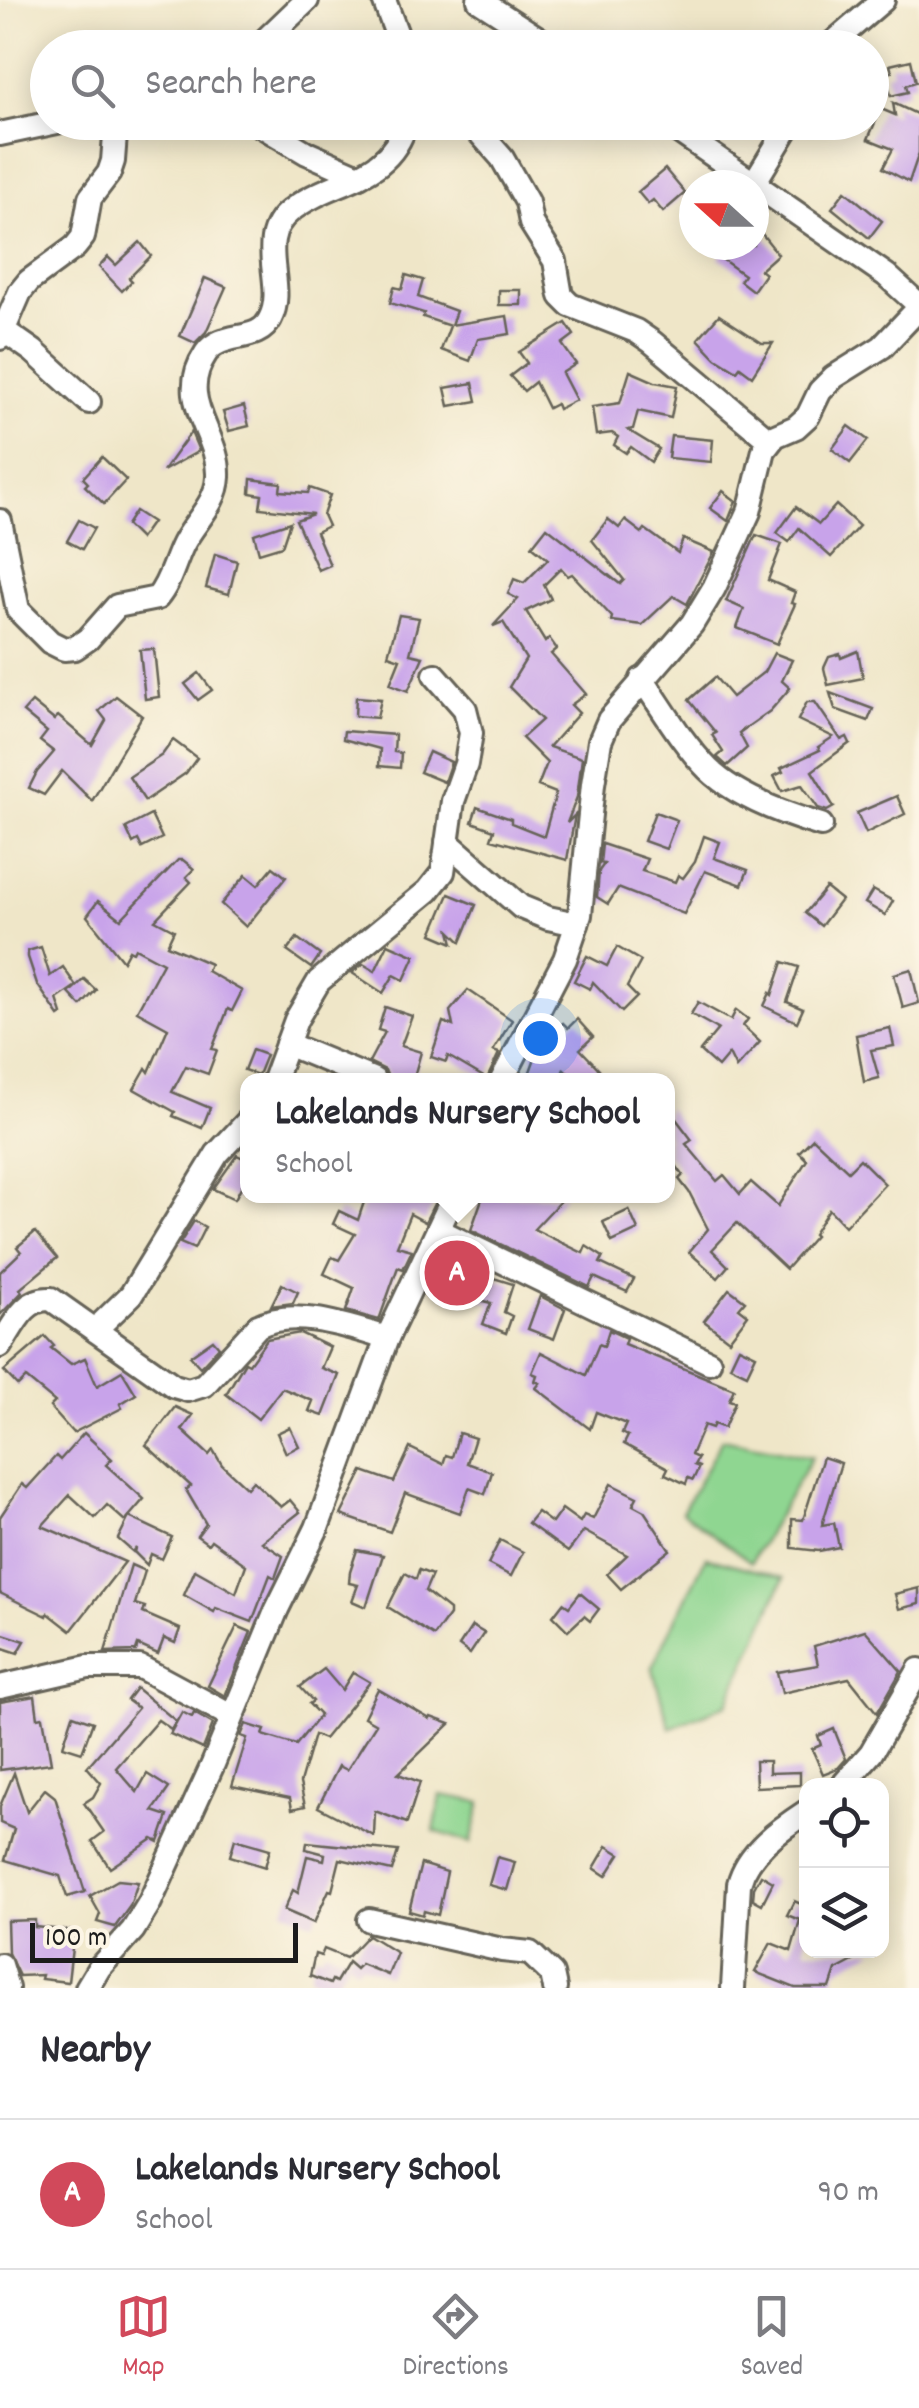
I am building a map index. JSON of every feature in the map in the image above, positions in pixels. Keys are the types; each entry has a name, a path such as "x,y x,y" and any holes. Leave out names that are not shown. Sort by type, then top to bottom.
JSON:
{"street":[{"path":"276,30 308,0"},
{"path":"384,0 395,30"},
{"path":"479,0 515,9 535,30"},
{"path":"847,30 882,0"},
{"path":"0,134 30,128"},
{"path":"89,402 33,350 2,334 20,292 29,281 76,248 83,237 90,198 109,173 115,140"},
{"path":"285,140 359,176"},
{"path":"0,522 18,610 50,642 64,649 88,639 117,606 156,598 218,482 213,449 196,400 194,383 200,366 217,341 260,331 272,318 272,240 280,222 317,194 389,158 401,140"},
{"path":"486,140 502,158 527,202 531,222 555,261 562,296 570,305 636,331 770,442"},
{"path":"691,140 735,170"},
{"path":"762,170 780,140"},
{"path":"506,1073 566,959 577,924 600,740 608,720 692,624 714,588 749,512 759,464 770,442 796,428 808,416 820,391 834,377 882,347 917,301 769,193"},
{"path":"277,1073 296,1020 319,980 428,892 442,872 452,802 466,764 470,733 465,710 434,676"},
{"path":"642,679 686,744 730,788 821,825"},
{"path":"447,842 521,907 577,924"},
{"path":"287,1044 357,1073"},
{"path":"95,1330 132,1295 217,1154 240,1129"},
{"path":"88,1988 99,1968 142,1917 213,1764 277,1609 317,1528 387,1338 451,1203"},
{"path":"438,1230 708,1362"},
{"path":"0,1346 27,1306 43,1298 60,1304 174,1386 188,1390 204,1384 258,1326 269,1320 328,1323 387,1338"},
{"path":"0,1687 88,1667 140,1667 231,1716"},
{"path":"849,1778 871,1753 919,1670"},
{"path":"733,1988 743,1868 756,1852 799,1818"},
{"path":"370,1920 530,1953 552,1974 555,1988"},
{"path":"0,1965 7,1988"}],"green space":[{"path":"722,1439 812,1457 751,1562 682,1512"},
{"path":"706,1557 784,1578 727,1704 670,1728 652,1667"},
{"path":"441,1795 481,1802 471,1843 434,1831"}],"building":[{"path":"911,60 916,82 906,85 908,92 891,96 890,65"},
{"path":"893,103 919,115 919,153 909,182 883,168 893,149 870,140 889,140 889,112 895,115"},
{"path":"665,169 679,186 679,198 663,212 653,200 648,204 638,192"},
{"path":"845,191 882,221 869,238 832,208"},
{"path":"140,242 151,256 122,291 99,267 108,257 116,265"},
{"path":"769,243 778,254 760,270 765,274 753,291 740,281 744,275 723,260 769,260"},
{"path":"406,275 423,280 418,297 456,311 451,325 507,316 510,334 478,339 470,361 441,350 450,326 390,303 394,287 402,289"},
{"path":"205,278 226,287 206,332 195,343 180,336"},
{"path":"499,290 521,290 521,305 499,305"},
{"path":"719,315 762,343 773,343 752,376 716,358 698,339"},
{"path":"566,323 574,335 562,344 576,364 562,373 576,400 558,409 556,404 548,408 535,382 524,391 510,376 527,363 519,352"},
{"path":"630,371 677,386 671,418 638,411 633,429 628,430 659,449 651,462 631,447 626,453 614,445 618,437 612,433 596,435 592,407 620,403"},
{"path":"473,383 477,401 449,406 445,388"},
{"path":"244,406 249,426 229,431 223,412"},
{"path":"849,426 868,440 850,463 832,449"},
{"path":"191,432 199,451 163,471"},
{"path":"671,436 713,440 711,462 668,458"},
{"path":"102,457 126,480 104,504 85,486 88,483 83,478"},
{"path":"251,479 281,483 280,491 308,493 310,488 330,495 323,515 328,526 316,532 330,565 318,570 296,520 313,514 260,508 262,495 250,493"},
{"path":"723,491 736,501 728,521 710,508"},
{"path":"836,505 859,526 831,557 799,528 789,542 777,533 796,507 819,524"},
{"path":"135,511 152,522 140,539 126,525"},
{"path":"608,519 619,528 625,520 642,533 645,529 678,553 683,539 714,552 687,604 673,596 642,625 611,621 612,617 572,574 568,576 561,568 544,585 551,599 526,611 545,642 549,638 557,649 551,654 586,694 571,705 579,713 549,747 582,758 577,797 567,823 575,815 567,860 491,839 494,830 472,822 477,807 544,836 556,793 538,786 547,763 522,738 542,720 509,687 526,659 503,622 493,626 518,599 508,594 514,579 524,583 548,559 532,546 547,527 620,584 624,580 592,540"},
{"path":"79,520 94,528 82,549 67,541"},
{"path":"290,522 282,546 259,553 254,534"},
{"path":"756,535 782,544 768,580 795,592 791,603 795,604 777,644 737,628 744,609 726,601"},
{"path":"215,554 237,561 229,594 206,588"},
{"path":"399,615 419,618 410,654 423,657 408,691 390,684 400,659 388,655"},
{"path":"154,649 159,697 145,699 140,650"},
{"path":"858,651 863,678 828,685 824,668 829,657 840,654 841,658"},
{"path":"774,653 792,660 782,681 790,688 770,711 739,733 747,748 727,766 717,757 723,752 712,735 716,733 689,700 715,677 732,697 764,672"},
{"path":"199,673 212,690 198,700 185,684"},
{"path":"830,693 873,709 868,721 835,709"},
{"path":"116,696 142,716 92,801 62,771 44,795 29,788 54,752 40,741 47,732 23,712 32,702 54,720 58,716 92,745 106,720 99,711"},
{"path":"356,697 381,699 377,718 355,716"},
{"path":"807,702 815,702 841,740 847,737 850,743 812,771 834,807 827,811 818,808 802,785 782,791 774,776 783,772 781,768 820,750 818,747 833,737 798,720"},
{"path":"344,731 395,735 394,752 401,753 400,768 379,766 380,749 343,739"},
{"path":"173,740 197,758 186,773 145,801 129,777 162,755"},
{"path":"429,752 451,762 444,782 420,772"},
{"path":"897,796 905,814 866,833 857,813"},
{"path":"655,812 677,820 666,849 644,841"},
{"path":"151,815 162,838 142,848 138,840 133,843 126,828"},
{"path":"704,836 720,842 714,858 748,870 742,885 705,871 684,914 618,888 608,904 597,897 599,871 604,864 600,863 602,844 647,859 642,871 675,882 695,862"},
{"path":"178,860 194,869 186,877 191,882 155,920 174,930 167,945 210,964 207,971 242,991 232,1011 228,1009 212,1049 217,1050 208,1074 186,1066 172,1092 210,1108 202,1128 173,1116 175,1112 134,1089 146,1068 149,1072 168,1028 137,1011 163,963 135,948 133,952 129,950 123,961 87,916 98,901 121,919"},
{"path":"273,867 286,877 246,927 221,904 246,875 258,885"},
{"path":"826,888 841,900 821,926 805,913"},
{"path":"873,890 893,901 885,915 865,903"},
{"path":"449,894 476,905 461,942 450,931 453,943 432,934"},
{"path":"297,938 320,955 311,968 287,951"},
{"path":"388,944 415,956 404,980 394,975 383,993 352,973 363,964 375,971"},
{"path":"41,947 50,976 63,967 76,986 57,999 62,1014 59,1016 37,984 28,957 28,951"},
{"path":"617,947 641,961 627,987 637,997 622,1012 593,982 590,989 574,981 587,956 607,966"},
{"path":"783,962 799,967 787,1002 803,1009 797,1022 764,1006"},
{"path":"911,969 919,1003 903,1008 894,974"},
{"path":"84,979 96,990 81,1006 69,993"},
{"path":"468,990 512,1020 493,1051 499,1053 490,1073 477,1073 448,1056 446,1062 431,1057 443,1022 453,1026 450,1011"},
{"path":"698,1002 731,1020 736,1010 748,1019 743,1026 760,1042 736,1068 729,1054 718,1067 700,1051 718,1029 691,1014"},
{"path":"385,1007 412,1016 401,1046 421,1052 415,1073 386,1073 369,1062 385,1032 378,1030"},
{"path":"577,1019 593,1037 580,1049 599,1069 595,1073 568,1073 564,1069 562,1073 530,1073 535,1058 531,1056 538,1042 557,1052 564,1043 552,1032 563,1023 568,1028"},
{"path":"890,1028 894,1046 871,1050 879,1078 864,1082 856,1035"},
{"path":"252,1050 266,1055 259,1073 244,1070"},
{"path":"675,1118 692,1140 686,1144 717,1181 724,1175 740,1194 751,1182 778,1206 807,1160 799,1152 813,1138 848,1171 860,1159 885,1184 845,1226 829,1209 815,1236 786,1269 737,1223 712,1250 728,1266 718,1278 689,1252 708,1229 679,1179 683,1175 675,1164"},
{"path":"237,1155 240,1156 240,1189 235,1199 213,1189"},
{"path":"364,1203 434,1203 425,1222 410,1214 397,1246 412,1250 403,1269 398,1267 379,1320 346,1311 354,1288 324,1274 332,1257 339,1260 355,1234 333,1224 339,1211 358,1220"},
{"path":"481,1203 558,1203 534,1229 583,1253 586,1246 603,1257 600,1263 634,1279 627,1292 594,1277 589,1287 471,1230"},
{"path":"629,1210 638,1230 612,1242 603,1222"},
{"path":"194,1221 205,1227 194,1249 180,1243"},
{"path":"35,1232 57,1258 20,1289 22,1292 0,1315 0,1272 21,1252 17,1247"},
{"path":"448,1251 473,1264 471,1271 513,1284 504,1312 512,1316 506,1333 483,1324 491,1303 438,1290"},
{"path":"282,1284 298,1292 293,1303 271,1306"},
{"path":"729,1289 745,1301 739,1308 748,1315 729,1340 704,1321"},
{"path":"540,1296 565,1309 554,1339 528,1329"},
{"path":"609,1330 626,1338 624,1344 734,1389 729,1400 735,1402 724,1428 704,1425 691,1455 698,1458 694,1465 699,1467 693,1480 688,1478 686,1484 665,1474 668,1468 624,1444 628,1436 622,1433 626,1424 596,1412 590,1429 536,1388 540,1383 532,1373 541,1352 586,1375"},
{"path":"300,1333 330,1347 321,1368 339,1375 323,1416 309,1411 313,1401 282,1388 258,1419 226,1394 245,1362 249,1364 267,1339"},
{"path":"45,1336 54,1346 51,1348 71,1364 85,1358 97,1386 122,1371 136,1394 120,1404 122,1408 73,1433 50,1407 55,1402 26,1378 18,1386 4,1371"},
{"path":"213,1340 219,1347 200,1367 190,1356"},
{"path":"739,1347 756,1355 747,1374 730,1366"},
{"path":"175,1407 193,1415 182,1430 209,1455 213,1450 222,1465 247,1488 253,1481 281,1507 290,1500 300,1512 262,1542 283,1556 275,1578 270,1575 252,1622 216,1608 214,1612 184,1595 195,1570 236,1593 246,1565 211,1540 208,1544 197,1536 206,1524 186,1490 191,1486 146,1445"},
{"path":"290,1427 299,1446 286,1453 277,1433"},
{"path":"84,1433 112,1459 106,1465 144,1499 125,1521 107,1505 95,1518 70,1495 42,1526 125,1562 71,1631 48,1613 47,1616 0,1593 0,1517 22,1484 27,1488"},
{"path":"459,1433 475,1438 467,1463 492,1472 485,1494 469,1488 460,1513 405,1493 390,1532 341,1515 363,1471 394,1482 410,1448 443,1464 446,1455 452,1457"},
{"path":"823,1457 841,1463 822,1525 834,1523 839,1547 819,1551 792,1548 792,1519 803,1520"},
{"path":"611,1484 637,1497 633,1505 644,1511 670,1550 621,1589 607,1574 627,1555 584,1531 568,1552 528,1523 537,1512 552,1523 562,1509 580,1522 584,1515 593,1519"},
{"path":"129,1517 172,1537 162,1559 151,1554 147,1565 135,1553 136,1548 133,1552 118,1539"},
{"path":"500,1540 523,1552 511,1576 488,1564"},
{"path":"357,1550 383,1555 366,1607 352,1601 358,1585 349,1583"},
{"path":"131,1565 145,1571 135,1604 145,1607 143,1613 180,1629 175,1643 164,1638 158,1654 138,1645 136,1651 105,1652"},
{"path":"419,1570 432,1575 425,1591 449,1610 434,1636 388,1607 405,1573 416,1579"},
{"path":"919,1588 919,1604 899,1609 895,1594"},
{"path":"580,1593 599,1609 590,1621 584,1616 568,1631 553,1616 563,1603 569,1607"},
{"path":"237,1626 251,1632 225,1696 208,1686"},
{"path":"472,1626 484,1633 470,1654 459,1646"},
{"path":"865,1630 901,1671 877,1713 849,1678 782,1693 777,1672 818,1665 814,1646"},
{"path":"0,1633 25,1641 18,1653 0,1647"},
{"path":"324,1669 342,1690 353,1672 370,1682 324,1739 314,1735 300,1783 305,1806 292,1809 290,1798 232,1786 247,1738 241,1736 246,1724 265,1730 263,1735 296,1745 320,1715 300,1687"},
{"path":"136,1688 176,1721 171,1729 158,1720 116,1768 137,1792 147,1774 169,1788 153,1811 168,1816 159,1842 153,1839 110,1868 92,1841 104,1832 84,1803 101,1783 87,1767 138,1708 127,1700"},
{"path":"378,1689 430,1719 450,1724 398,1774 420,1782 407,1823 375,1811 374,1836 318,1807 339,1766 347,1770 376,1724 364,1717"},
{"path":"35,1696 51,1763 0,1770 0,1702"},
{"path":"182,1712 192,1717 194,1713 213,1724 203,1749 170,1734"},
{"path":"73,1715 93,1722 82,1752 63,1746"},
{"path":"834,1729 846,1759 838,1768 823,1774 812,1749 821,1745 818,1736"},
{"path":"755,1761 769,1761 769,1773 800,1772 799,1785 756,1787"},
{"path":"14,1773 27,1812 45,1789 55,1797 85,1892 67,1897 60,1876 5,1860 14,1829 0,1823 0,1806"},
{"path":"235,1839 270,1849 265,1867 230,1856"},
{"path":"307,1842 398,1851 392,1871 340,1859 332,1891 329,1890 314,1923 284,1910 293,1890 298,1893 307,1856 324,1860 325,1854 306,1849"},
{"path":"607,1846 620,1854 606,1876 594,1868"},
{"path":"497,1857 515,1862 507,1890 489,1885"},
{"path":"421,1864 447,1872 438,1915 409,1911"},
{"path":"761,1875 773,1882 762,1904 753,1899"},
{"path":"118,1880 138,1882 130,1906 115,1927 97,1922 100,1914 90,1896"},
{"path":"794,1901 799,1903 799,1920 787,1915"},
{"path":"35,1920 35,1927 74,1931 68,1982 41,1979 42,1975 19,1976 8,1953 7,1921"},
{"path":"799,1923 799,1958 859,1958 836,1970 830,1988 795,1988 755,1972 771,1943 791,1951"},
{"path":"368,1935 397,1953 388,1975 361,1964 356,1969 348,1962 336,1982 332,1980 330,1984 310,1976 315,1954 321,1956 324,1949 346,1958"}],"place":[{"name":"Lakelands Nursery School","path":"457,1273"}]}
